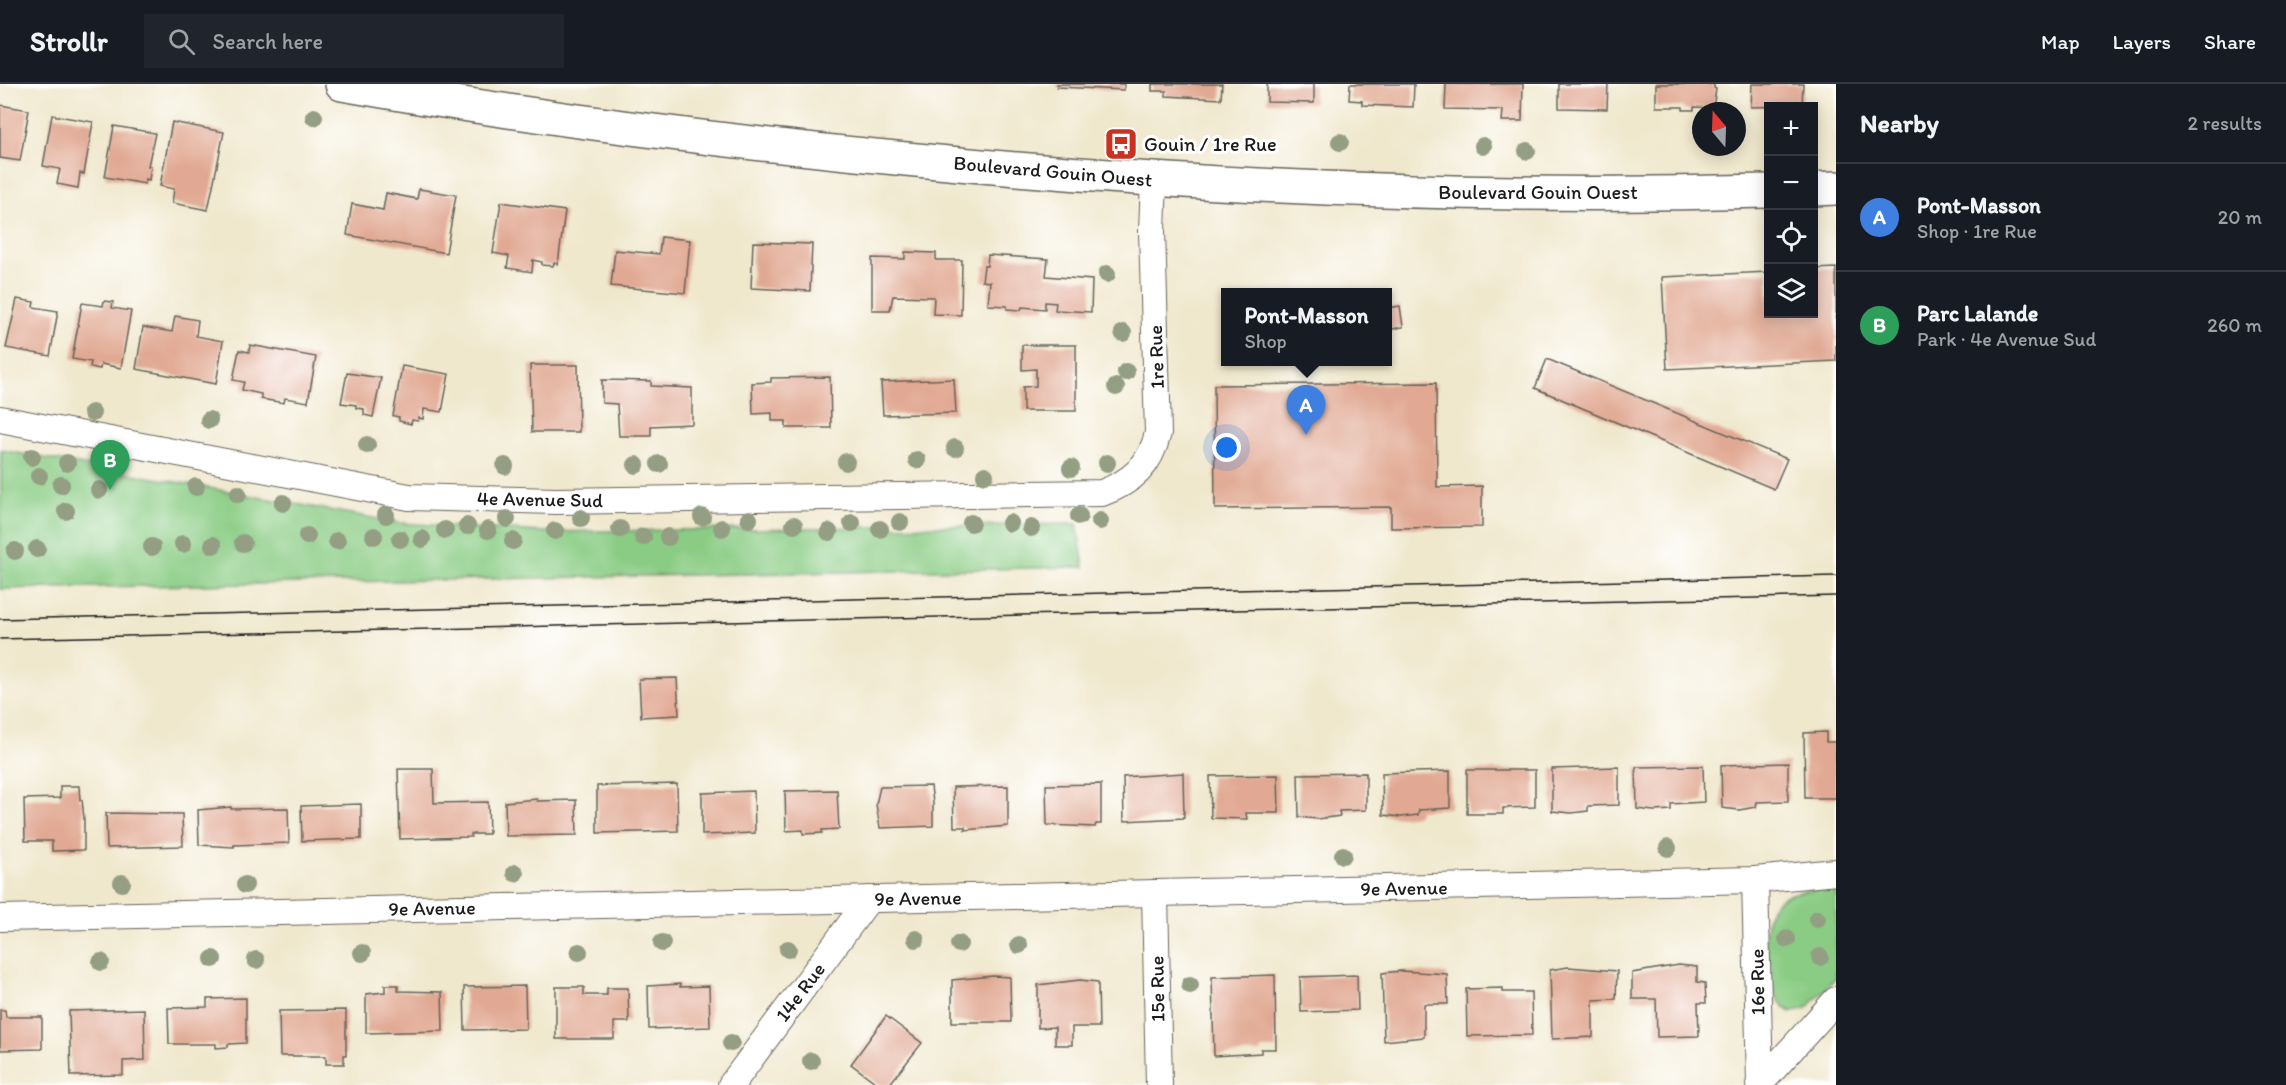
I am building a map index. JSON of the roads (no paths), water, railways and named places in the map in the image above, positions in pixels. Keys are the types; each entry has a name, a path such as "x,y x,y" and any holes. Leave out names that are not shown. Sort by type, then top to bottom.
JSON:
{"main road":[{"name":"Boulevard Gouin Ouest","path":"342,84 596,124 981,167 1154,180 1316,188 1487,192 1764,191"},
{"path":"1818,189 1836,188"}],"street":[{"name":"1re Rue","path":"1088,495 1102,493 1128,481 1150,457 1158,433 1152,231 1154,180"},
{"name":"4e Avenue Sud","path":"0,419 409,496 567,501 1088,495"},
{"name":"9e Avenue","path":"0,918 1755,880 1836,873"},
{"name":"16e Rue","path":"1755,880 1759,1084"},
{"name":"15e Rue","path":"1155,893 1159,1085"},
{"name":"14e Rue","path":"731,1085 869,899"},
{"name":"16e Rue","path":"1759,1084 1836,1000"}],"tram line":[{"path":"0,619 1836,576"},
{"path":"0,639 1836,596"}],"place":[{"name":"Gouin / 1re Rue","path":"1121,144"},
{"name":"Pont-Masson","path":"1306,435"},
{"name":"Parc Lalande","path":"110,490"}]}
